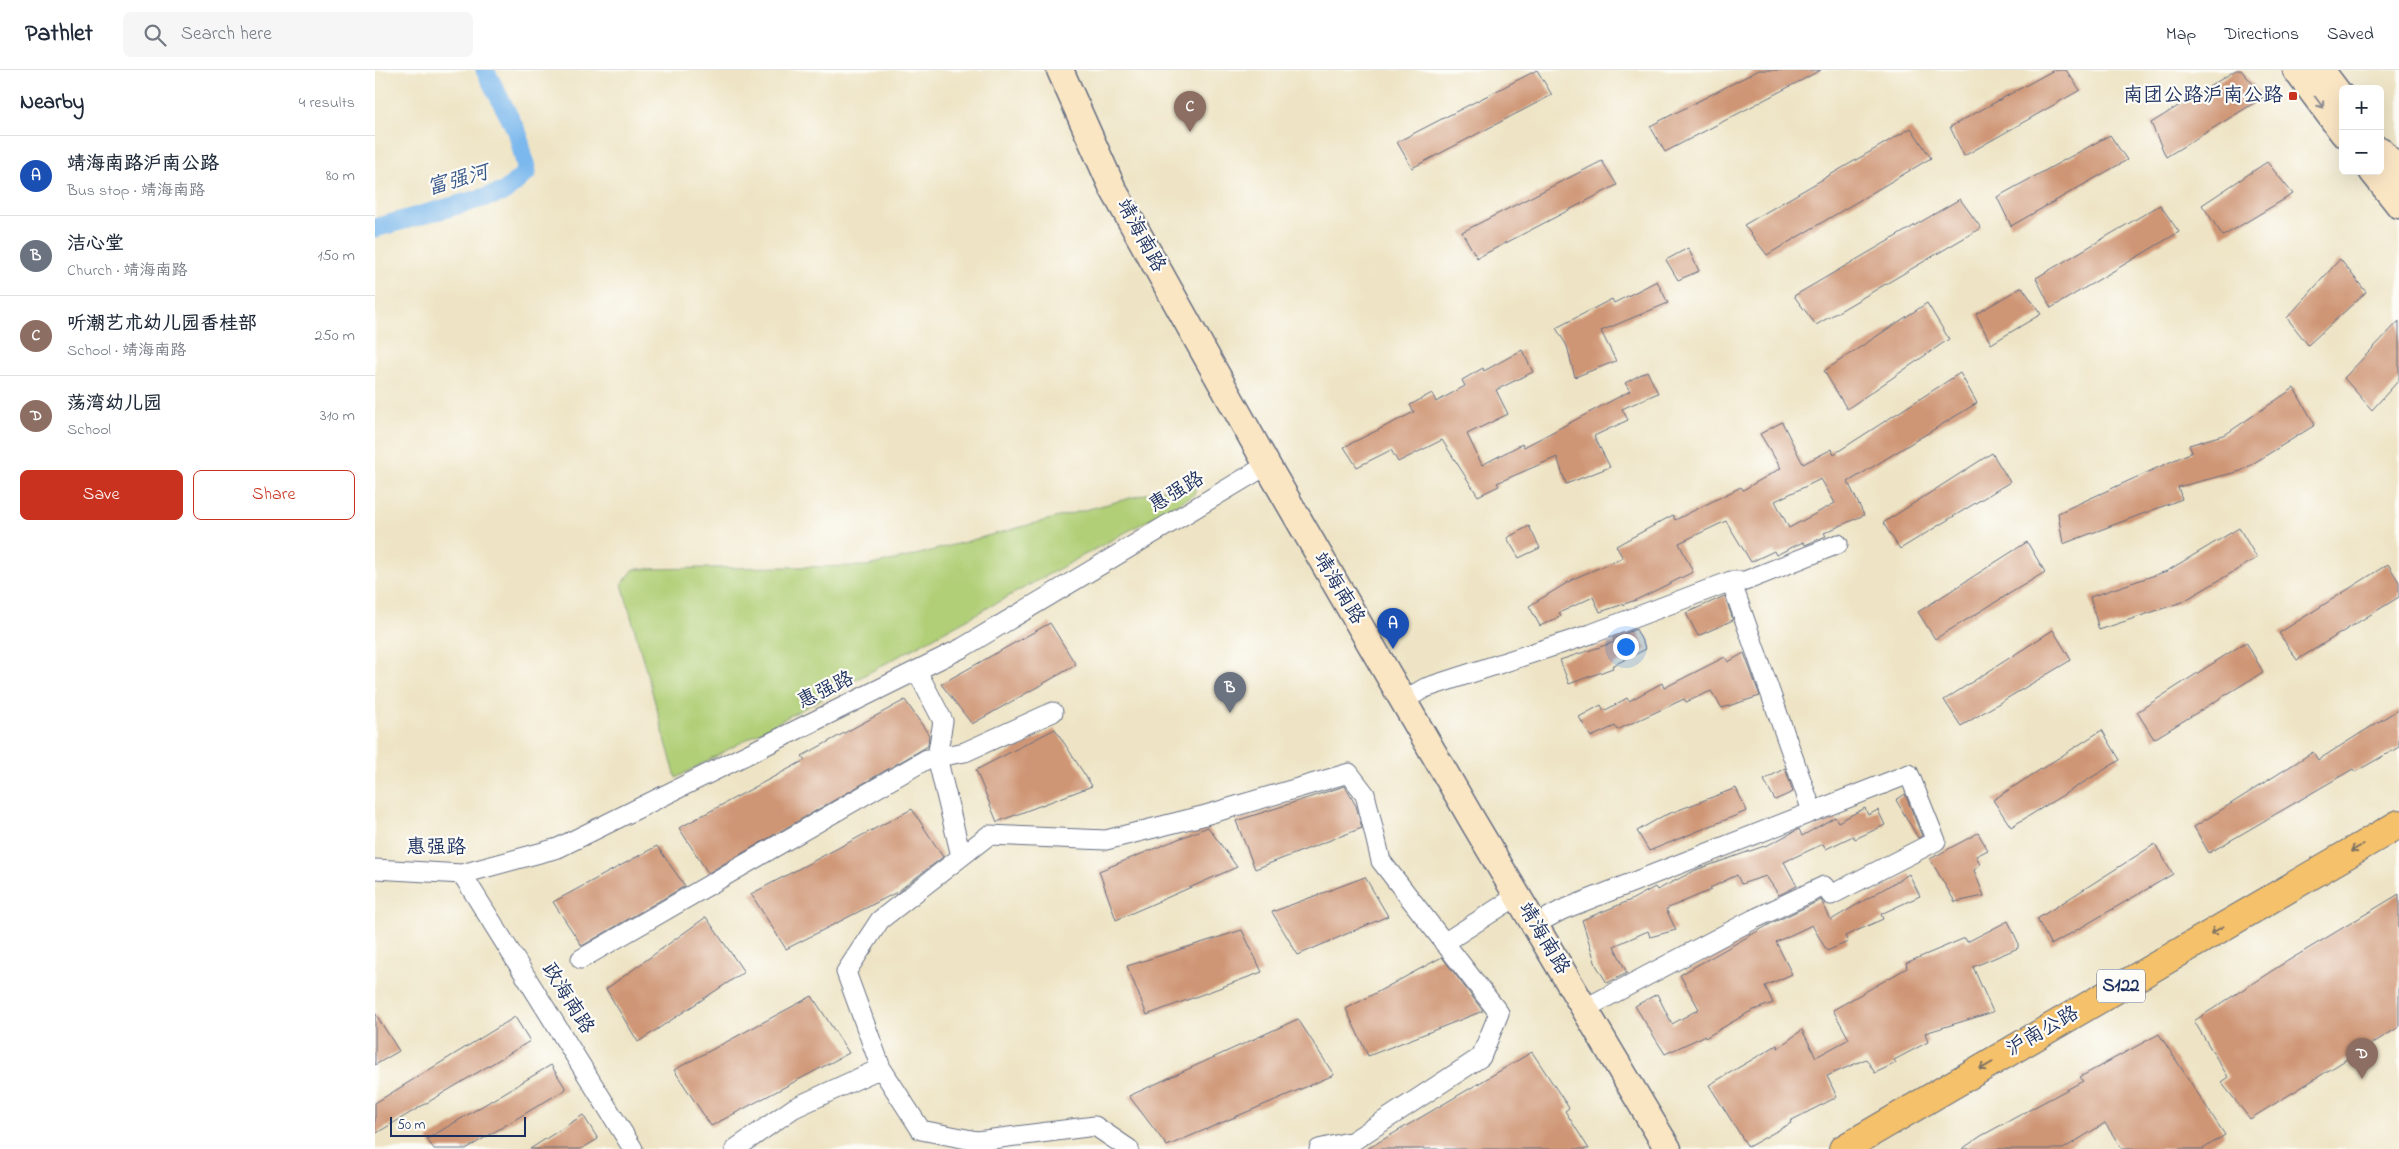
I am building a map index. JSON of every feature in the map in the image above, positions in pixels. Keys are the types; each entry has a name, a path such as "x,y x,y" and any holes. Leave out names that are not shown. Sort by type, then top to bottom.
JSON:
{"main road":[{"name":"沪南公路","path":"1843,1149 2399,824"},
{"name":"沪南公路","path":"1879,1149 2399,845"}],"street":[{"name":"靖海南路","path":"1060,70 1113,189 1261,455 1534,925 1668,1149"},
{"path":"2296,70 2340,130"},
{"path":"2321,70 2339,94"},
{"path":"2384,155 2399,172"},
{"path":"2374,175 2399,205"},
{"name":"惠强路","path":"375,869 462,874 558,848 962,648 1261,455"},
{"path":"1404,700 1425,688 1591,634 1731,581 1745,581 1838,544"},
{"path":"1731,581 1812,811"},
{"path":"917,671 943,721 937,757 961,856"},
{"path":"581,959 927,759 965,752 1053,712"},
{"path":"1129,1149 1095,1126 977,1141 921,1130 881,1068 846,972 880,920 989,836 1106,840 1201,816 1349,773 1365,794 1381,860 1499,1013 1481,1058 1353,1141 1319,1149"},
{"path":"1534,925 1562,910 1909,774 1936,841 1831,895 1824,886 1754,919 1584,1009"},
{"name":"政海南路","path":"462,874 633,1149"},
{"path":"1444,943 1517,896"},
{"path":"735,1149 795,1108 881,1068"}],"green space":[{"path":"1198,480 1194,495 676,778 622,584 634,569 867,566 908,557"}],"building":[{"path":"1537,70 1552,95 1412,168 1397,142"},
{"path":"1759,70 1821,70 1665,152 1650,126"},
{"path":"2054,70 2066,70 2080,90 1964,156 1950,127"},
{"path":"2236,70 2241,70 2264,97 2166,157 2151,123"},
{"path":"1911,128 1931,158 1767,255 1744,225"},
{"path":"2110,135 2127,160 2011,226 1997,197"},
{"path":"1602,161 1617,185 1477,258 1462,232"},
{"path":"2267,162 2293,194 2223,236 2202,205"},
{"path":"1960,199 1981,228 1816,325 1794,296"},
{"path":"2160,205 2179,232 2051,308 2036,278"},
{"path":"1688,248 1699,271 1678,280 1666,260"},
{"path":"2340,259 2366,292 2308,345 2287,318"},
{"path":"1657,281 1668,303 1601,331 1616,361 1575,377 1567,346 1556,328 1612,299 1614,303"},
{"path":"2022,287 2041,314 1991,344 1976,314"},
{"path":"1927,303 1949,339 1847,409 1824,371"},
{"path":"2399,321 2399,380 2372,410 2344,378"},
{"path":"1522,350 1533,372 1496,390 1508,414 1467,434 1482,465 1522,444 1524,447 1630,391 1625,383 1647,371 1658,393 1622,409 1628,420 1594,436 1610,467 1566,484 1557,457 1497,483 1499,486 1478,496 1442,440 1398,462 1391,450 1357,467 1344,447 1414,412 1410,405 1432,393 1436,402 1465,386 1462,380 1483,368 1484,371"},
{"path":"1960,373 1977,403 1848,482 1864,515 1824,533 1826,536 1805,545 1803,542 1776,555 1774,551 1751,562 1726,521 1679,543 1693,572 1636,600 1600,612 1593,597 1559,613 1561,616 1540,626 1529,606 1575,578 1623,558 1616,546 1673,515 1675,520 1741,487 1743,490 1781,468 1760,434 1782,422 1803,464 1832,449 1834,454","holes":["1821,479 1835,503 1789,528 1775,501"]},
{"path":"2294,388 2315,425 2241,471 2178,487 2182,499 2063,544 2058,513 2192,452 2189,445 2226,434"},
{"path":"1992,453 2010,482 1900,549 1883,523"},
{"path":"1529,526 1540,548 1519,558 1507,538"},
{"path":"2239,528 2257,558 2182,602 2099,630 2090,597 2167,571"},
{"path":"2027,542 2045,572 1935,639 1918,612"},
{"path":"2388,564 2399,582 2399,597 2297,660 2279,633"},
{"path":"1725,596 1733,620 1698,636 1686,613"},
{"path":"1050,623 1076,665 972,724 941,684"},
{"path":"1636,629 1646,649 1612,666 1613,668 1569,684 1560,660 1615,642 1613,639"},
{"path":"2053,630 2071,660 1961,726 1944,700"},
{"path":"2246,642 2263,672 2154,739 2137,712"},
{"path":"1744,653 1760,696 1722,708 1711,691 1686,702 1684,699 1617,730 1615,726 1591,737 1579,717 1601,705 1604,711 1627,698 1629,701 1662,683 1664,688 1725,657 1728,662"},
{"path":"905,700 929,735 928,746 708,873 679,828 805,760 802,756"},
{"path":"2399,709 2399,747 2355,772 2353,769 2209,853 2194,827 2313,752 2318,760"},
{"path":"1055,729 1092,786 997,822 976,770"},
{"path":"2102,730 2120,760 2011,827 1993,800"},
{"path":"1785,768 1793,792 1775,800 1764,780"},
{"path":"1345,786 1356,806 1362,828 1255,869 1236,821"},
{"path":"1736,788 1747,811 1649,851 1637,831 1663,816"},
{"path":"1905,794 1922,836 1918,838 1896,800"},
{"path":"1865,808 1868,815 1878,810 1885,825 1855,839 1853,836 1826,849 1823,844 1784,862 1797,886 1779,895 1766,876 1741,884 1737,875 1710,888 1711,890 1666,909 1676,930 1650,937 1648,931 1614,946 1627,973 1607,983 1596,965 1582,920 1631,900 1655,887 1657,890 1696,870 1770,844 1799,829 1802,836 1835,817 1838,822"},
{"path":"912,809 943,857 897,892 786,949 751,894"},
{"path":"1208,827 1237,867 1116,920 1099,871"},
{"path":"1978,833 1988,850 1976,856 1980,865 1974,870 1984,896 1955,902 1930,859"},
{"path":"2155,844 2173,874 2051,945 2037,919"},
{"path":"657,846 685,886 582,946 553,902"},
{"path":"1909,874 1920,896 1881,914 1883,919 1845,936 1848,942 1827,951 1812,925 1776,942 1792,974 1765,986 1773,1003 1751,1011 1705,1038 1704,1036 1665,1054 1635,1006 1657,994 1672,1024 1699,1009 1680,975 1772,923 1821,900 1831,920"},
{"path":"1365,877 1388,916 1298,955 1272,912"},
{"path":"2399,894 2399,1027 2250,1119 2221,1082 2228,1077 2194,1021 2281,965"},
{"path":"706,917 744,972 638,1042 606,989"},
{"path":"2008,921 2018,942 2018,948 1973,967 1993,1012 1925,1033 1928,1042 1894,1060 1896,1063 1875,1073 1866,1059 1827,1076 1837,1097 1790,1121 1791,1123 1748,1147 1709,1085 1777,1045 1778,1048 1802,1030 1816,1057 1849,1039 1833,1010 1907,968 1906,963 1965,938 1967,942"},
{"path":"1242,930 1262,972 1147,1015 1127,966"},
{"path":"1442,957 1483,1011 1368,1056 1346,1009"},
{"path":"812,996 849,1053 711,1126 674,1070"},
{"path":"375,1013 399,1051 375,1065"},
{"path":"515,1017 530,1041 375,1134 375,1103"},
{"path":"1298,1019 1334,1075 1167,1146 1129,1096"},
{"path":"2159,1034 2225,1135 2203,1149 2122,1149 2105,1123 2063,1149 1962,1149 1981,1136 2083,1081 2080,1077"},
{"path":"1532,1052 1569,1108 1565,1111 1589,1149 1367,1149"},
{"path":"551,1065 566,1089 466,1149 434,1149 427,1139"},
{"path":"583,1115 598,1139 581,1149 530,1149"}],"waterway":[{"name":"富强河","path":"375,228 504,192 527,172 518,134 485,70"}],"place":[{"name":"南团公路沪南公路","path":"2293,96"},
{"name":"听潮艺术幼儿园香桂部","path":"1190,132"},
{"name":"靖海南路沪南公路","path":"1393,649"},
{"name":"洁心堂","path":"1230,713"},
{"name":"荡湾幼儿园","path":"2362,1079"}]}
